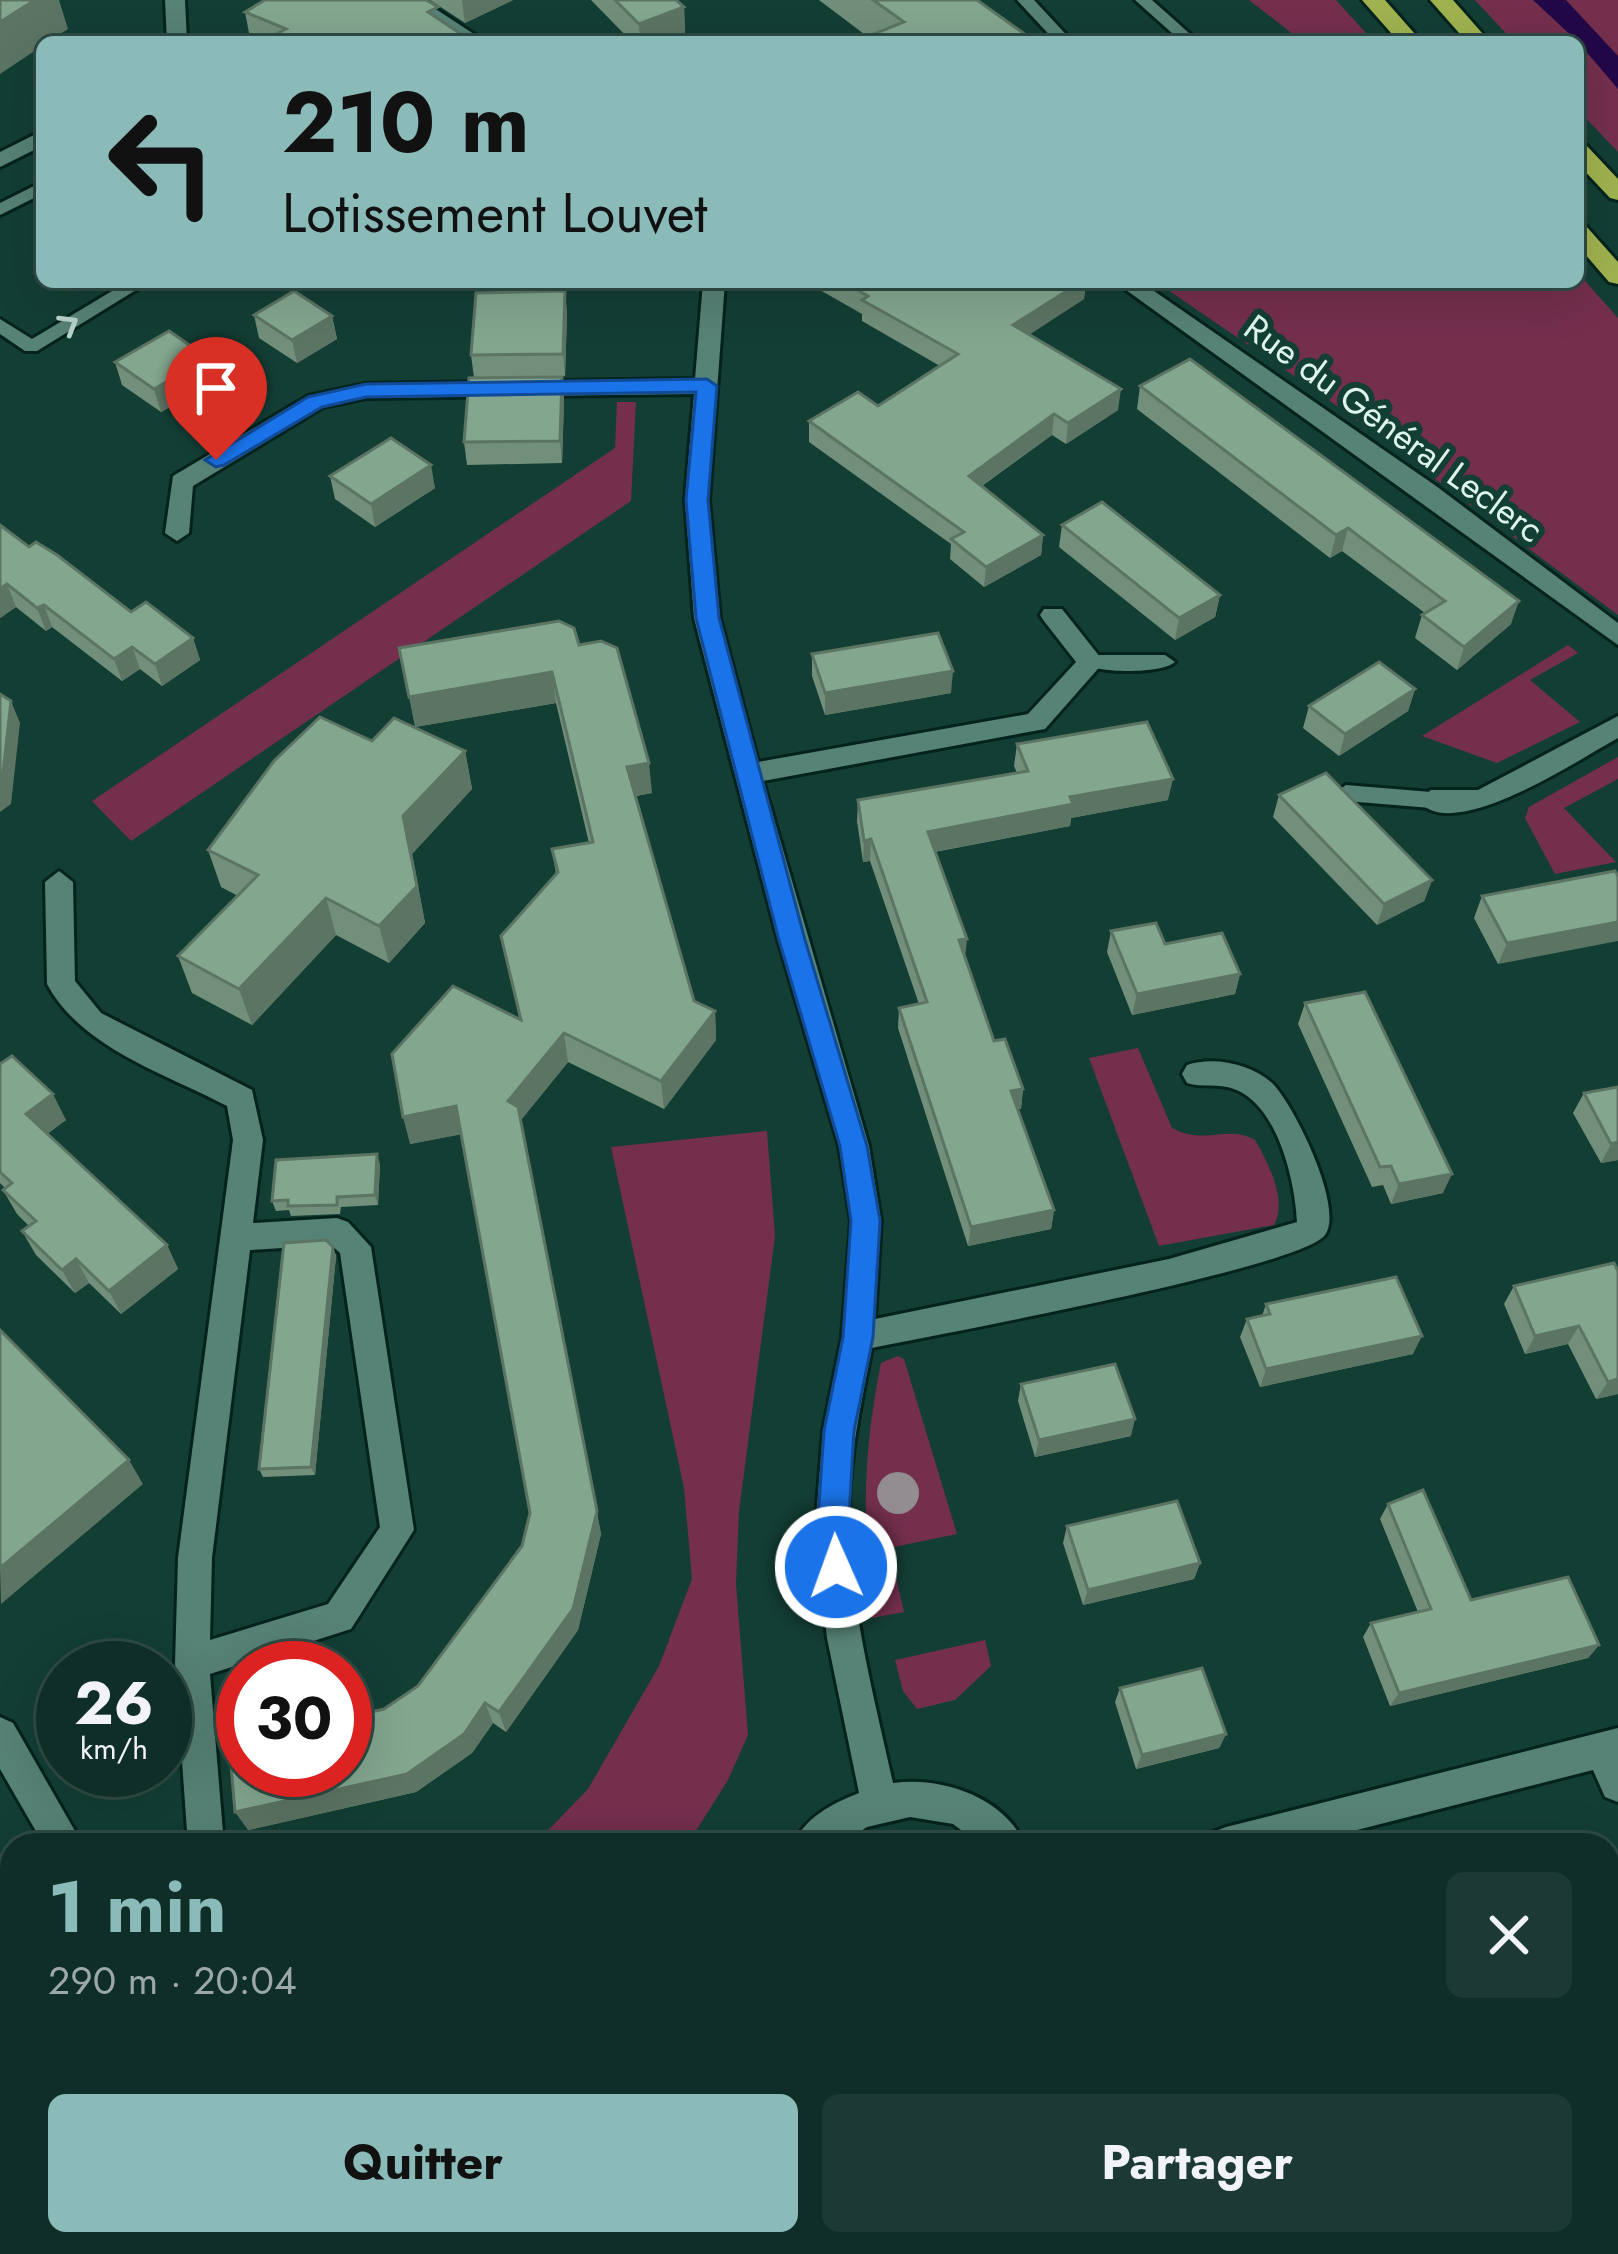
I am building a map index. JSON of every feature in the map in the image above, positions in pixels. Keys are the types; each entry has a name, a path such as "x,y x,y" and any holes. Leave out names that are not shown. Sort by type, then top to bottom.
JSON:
{"highway":[{"path":"1373,0 1406,36"},
{"path":"1441,0 1474,36"},
{"path":"1584,156 1618,193"},
{"path":"1584,238 1618,277"}],"street":[{"path":"175,0 177,36"},
{"path":"408,0 466,36"},
{"path":"0,140 33,142"},
{"path":"0,161 33,142"},
{"path":"714,288 697,500 702,580 747,774 854,1146 866,1221 858,1337 839,1431 832,1532 844,1638 879,1801"},
{"name":"Rue du Général Leclerc","path":"1135,288 1427,492 1618,636"},
{"path":"177,533 181,482 316,401 366,391 707,386"},
{"path":"747,774 1036,722 1091,662 1053,614"},
{"path":"1431,800 1482,800 1618,726"},
{"path":"59,881 61,984 91,1021 241,1099 248,1139 195,1558 192,1663 205,1833"},
{"path":"858,1337 1169,1273 1297,1238 1313,1228 1313,1198 1275,1105 1244,1080 1197,1074"},
{"path":"192,1663 339,1617 397,1530 355,1247 338,1231 239,1237"},
{"path":"0,1736 58,1833"},
{"path":"1274,1833 1610,1748 1618,1784"},
{"path":"825,1833 841,1818 879,1801 911,1797 943,1802 974,1816 993,1833"}],"lane":[{"path":"1025,0 1059,36"},
{"path":"1143,0 1184,36"},
{"path":"0,210 36,190"},
{"path":"0,326 31,347 130,288"},
{"path":"1091,662 1165,662"},
{"path":"1346,793 1431,800"}],"shaded area":[{"path":"1249,0 1336,0 1369,36 1295,36"},
{"path":"1475,0 1618,0 1618,152 1584,116 1584,36 1508,36"},
{"path":"1533,0 1566,0 1618,56 1618,89 1584,49 1584,36 1572,36"},
{"path":"1584,280 1618,318 1618,615 1322,395 1165,288 1584,288"},
{"path":"617,402 636,402 631,501 131,841 92,801 615,448"},
{"path":"1568,645 1578,653 1530,680 1580,722 1497,763 1422,736"},
{"path":"1618,757 1618,779 1564,808 1616,862 1555,874 1525,818 1529,807"},
{"path":"1138,1048 1172,1128 1195,1135 1235,1134 1255,1140 1278,1193 1274,1225 1159,1246 1089,1058"},
{"path":"767,1131 775,1236 739,1511 736,1584 748,1735 728,1780 695,1833 546,1833 588,1789 659,1666 692,1579 684,1488 611,1147"},
{"path":"898,1356 904,1359 957,1534 889,1548 904,1612 872,1618 866,1521 870,1429 881,1363"},
{"path":"985,1640 991,1666 955,1700 917,1709 903,1691 895,1660"}],"building":[{"path":"0,0 35,0 0,22"},
{"path":"265,0 426,0 438,7 428,12 464,36 272,36 286,29 245,12"},
{"path":"615,0 676,0 684,7 639,24"},
{"path":"873,0 977,0 1026,35 869,36 904,22"},
{"path":"854,288 1072,288 1013,325 1121,389 1068,423 1054,414 969,476 1043,535 986,567 951,539 964,532 809,421 858,392 878,406 958,354 862,300 868,296"},
{"path":"294,291 332,316 292,340 254,315"},
{"path":"565,291 563,354 471,355 476,293"},
{"path":"169,331 208,358 154,389 115,362"},
{"path":"1190,359 1519,601 1464,647 1422,615 1445,601 1348,528 1336,535 1140,386"},
{"path":"562,377 560,441 464,442 469,378"},
{"path":"391,438 431,465 371,504 330,476"},
{"path":"1102,502 1220,595 1179,618 1062,525"},
{"path":"0,525 29,547 36,542 57,555 131,612 146,602 193,638 155,664 132,647 114,659 44,605 37,608 7,584 0,589"},
{"path":"559,621 574,628 579,645 601,641 617,648 649,763 627,767 694,1001 715,1011 661,1081 564,1033 508,1101 518,1107 597,1511 573,1609 499,1712 485,1703 464,1734 407,1774 372,1782 372,1712 418,1686 522,1546 530,1513 456,1106 403,1117 392,1054 453,986 521,1020 501,936 558,872 552,849 593,842 552,672 409,697 399,648"},
{"path":"938,633 953,671 825,693 812,654"},
{"path":"1379,662 1415,689 1345,734 1309,706"},
{"path":"0,694 11,701 0,783"},
{"path":"320,717 372,741 394,718 465,751 403,816 417,886 379,926 326,898 239,989 178,956 258,875 208,850 274,761"},
{"path":"1147,722 1173,779 1070,797 1073,804 928,832 967,939 959,940 994,1041 1005,1039 1023,1089 1011,1091 1054,1210 971,1227 899,1008 927,1002 871,839 864,841 858,800 1028,771 1017,744"},
{"path":"1326,773 1432,880 1384,904 1279,795"},
{"path":"1615,871 1618,922 1507,943 1482,896"},
{"path":"1156,923 1165,944 1222,933 1240,974 1137,994 1111,931"},
{"path":"1365,992 1452,1174 1399,1184 1391,1166 1380,1167 1305,1003"},
{"path":"12,1056 53,1094 26,1114 167,1245 109,1291 76,1259 62,1270 22,1231 36,1221 3,1190 12,1183 0,1172 0,1064"},
{"path":"1618,1087 1618,1142 1611,1144 1584,1093"},
{"path":"377,1154 375,1195 337,1197 337,1205 288,1206 288,1200 272,1201 276,1160"},
{"path":"326,1240 333,1247 311,1467 259,1469 284,1243"},
{"path":"1614,1263 1618,1271 1618,1379 1608,1382 1579,1326 1535,1336 1514,1286"},
{"path":"1396,1277 1422,1336 1266,1369 1247,1319 1270,1314 1266,1304"},
{"path":"0,1330 129,1460 0,1568"},
{"path":"1115,1364 1135,1419 1039,1440 1021,1384"},
{"path":"1423,1490 1471,1600 1568,1577 1599,1645 1399,1693 1371,1623 1431,1609 1388,1504"},
{"path":"1177,1501 1200,1563 1088,1590 1067,1526"},
{"path":"1202,1668 1226,1734 1142,1755 1120,1688"},
{"path":"234,1797 303,1797 235,1812"}],"route":[{"path":"216,460 316,401 366,391 707,386 697,500 707,618 792,940 854,1146 866,1221 858,1337 839,1431 832,1532 836,1567"}]}
